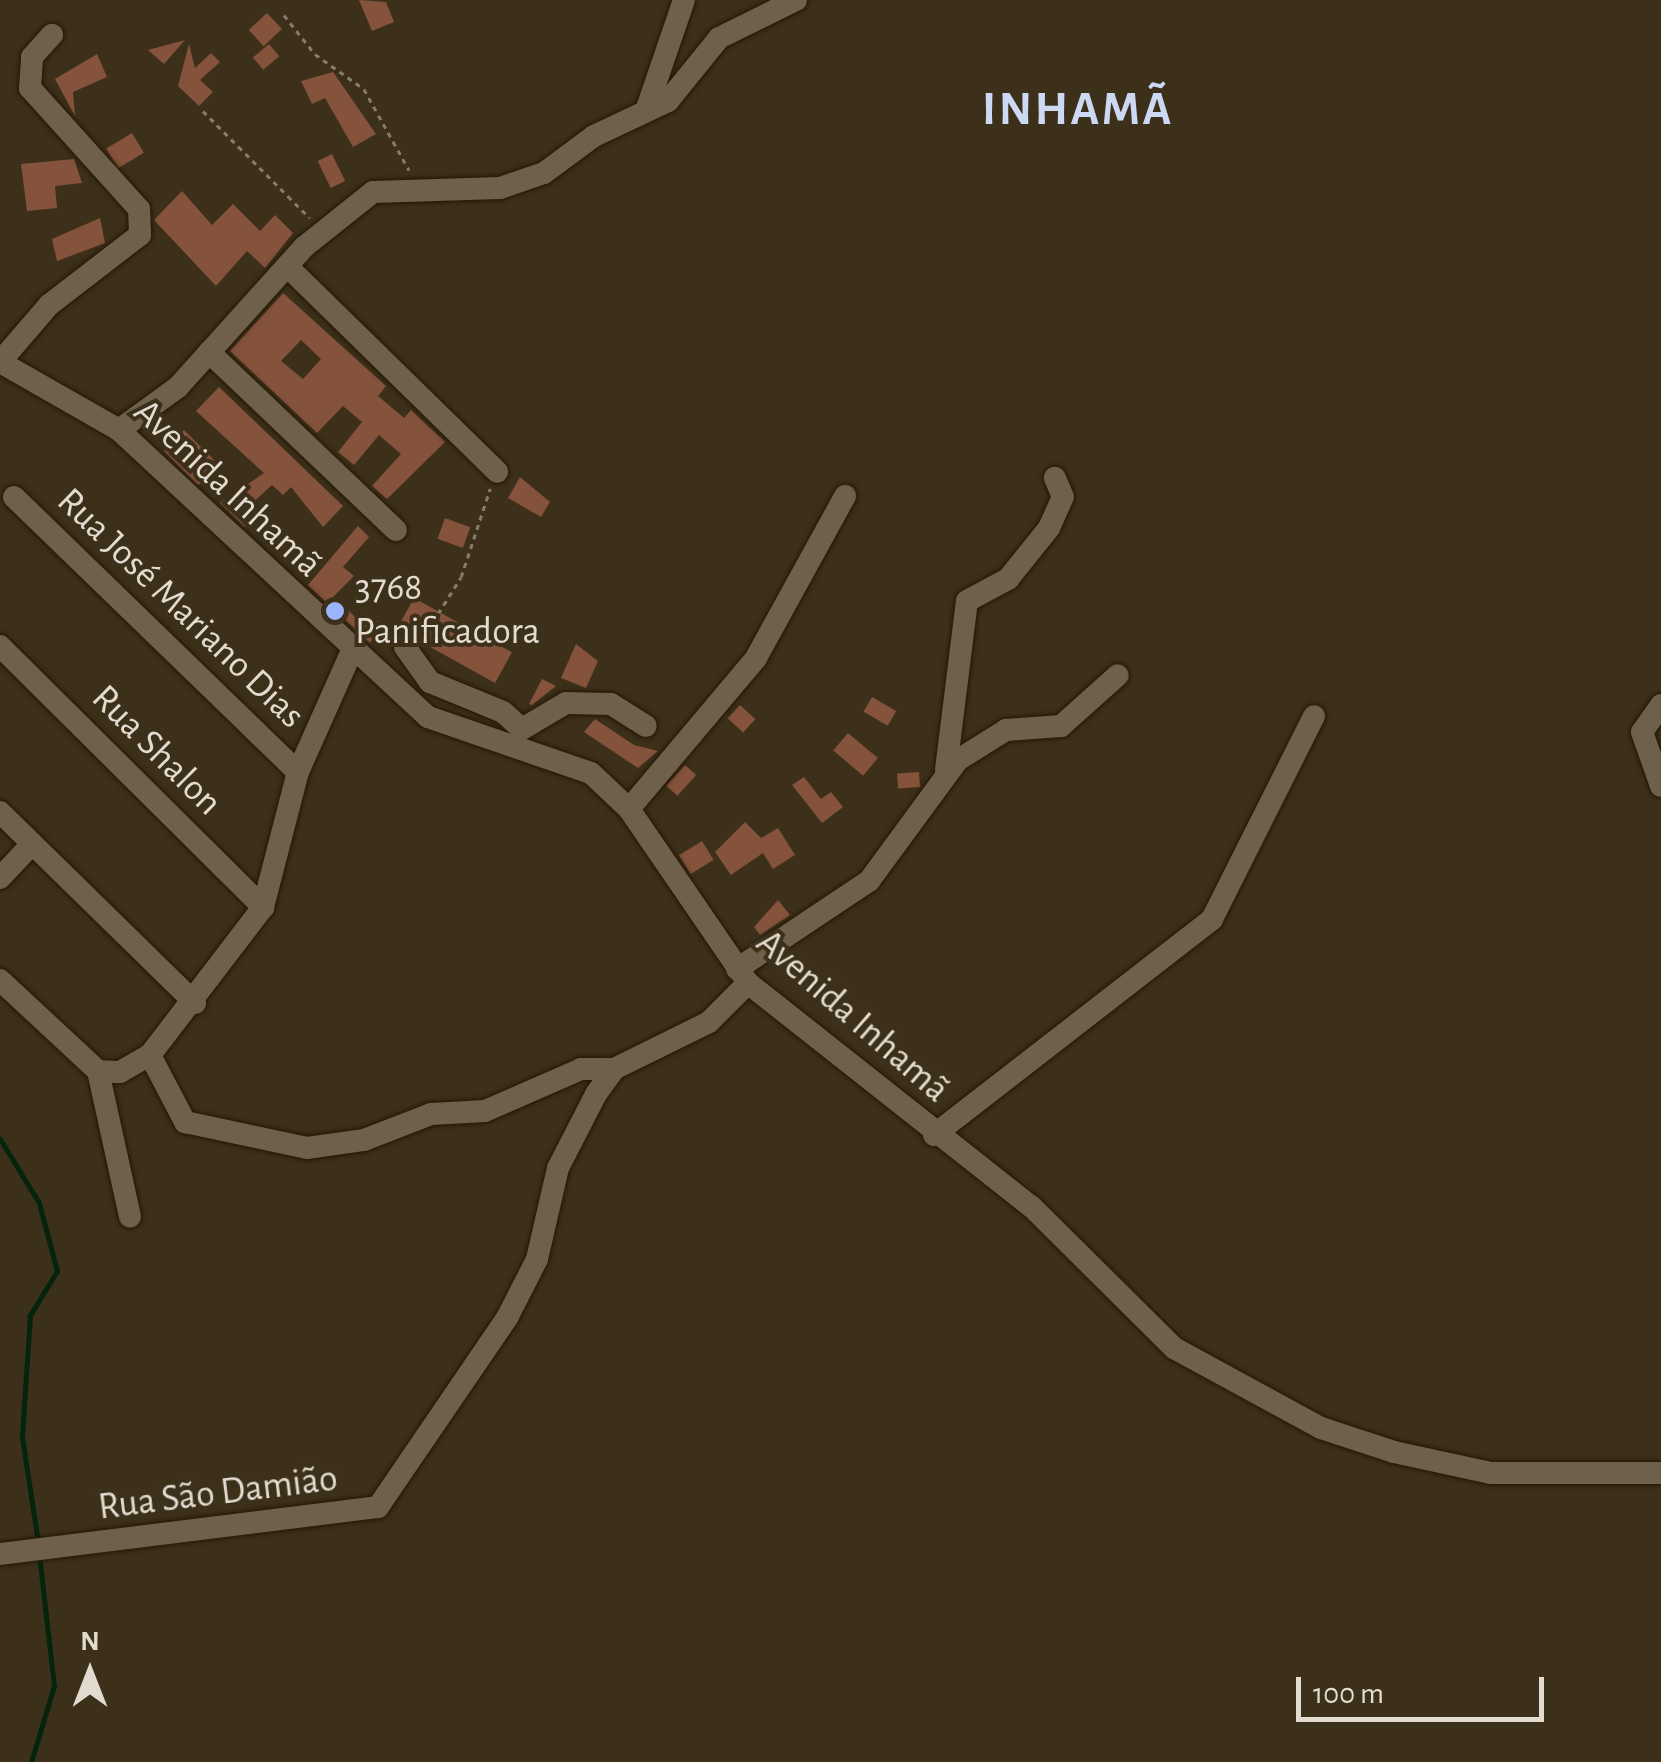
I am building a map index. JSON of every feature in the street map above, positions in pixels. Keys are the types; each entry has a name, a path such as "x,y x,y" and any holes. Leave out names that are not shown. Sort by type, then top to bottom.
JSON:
{"street":[{"path":"646,110 684,0"},
{"path":"119,430 210,352 322,230 373,192 412,186 470,190 524,181 682,90 719,38 796,0"},
{"path":"0,362 49,305 140,235 139,208 30,88 32,57 52,35"},
{"path":"287,266 494,469"},
{"path":"210,352 396,530"},
{"name":"Avenida Inhamã","path":"0,362 119,430 386,684 448,728 512,735 570,760 629,809 743,976 934,1135 1032,1207 1174,1348 1322,1428 1490,1473 1661,1474"},
{"path":"946,769 967,601 1008,579 1049,528 1062,497 1055,478"},
{"path":"629,809 756,658 846,496"},
{"name":"Rua José Mariano Dias","path":"14,497 298,772"},
{"name":"Rua Shalon","path":"0,646 263,906"},
{"path":"98,1071 120,1072 150,1055 195,1003 263,906 298,772 352,653"},
{"path":"386,684 411,659 503,712 512,735 576,703 611,704 646,726"},
{"path":"150,1055 185,1122 307,1148 364,1140 431,1114 485,1111 581,1070 614,1068 709,1022 743,976 881,869 946,769 1006,730 1061,726 1118,675"},
{"path":"1661,705 1642,732 1661,786"},
{"path":"934,1135 1212,919 1314,716"},
{"path":"0,812 195,1003"},
{"path":"0,878 32,844"},
{"path":"0,980 98,1071 130,1217"},
{"name":"Rua São Damião","path":"0,1554 378,1507 507,1318 537,1259 565,1150 614,1068"}],"path":[{"path":"284,14 387,119 412,186"},
{"path":"204,111 322,230"},
{"path":"411,659 461,577 481,530 494,469"}],"building":[{"path":"359,0 386,2 394,22 372,31"},
{"path":"267,13 282,29 264,46 249,30"},
{"path":"185,40 164,64 148,50"},
{"path":"189,44 195,68 211,53 220,62 200,80 213,92 199,106 178,86"},
{"path":"269,44 279,56 263,70 253,57"},
{"path":"97,54 107,77 73,92 75,116 55,79"},
{"path":"333,72 376,134 353,147 325,98 312,104 301,81"},
{"path":"132,133 144,153 118,168 106,148"},
{"path":"332,154 345,181 331,188 318,161"},
{"path":"74,159 82,183 55,186 57,208 27,211 21,164"},
{"path":"182,191 212,225 233,204 260,231 275,215 293,233 265,268 247,251 216,286 154,220"},
{"path":"100,218 105,243 57,261 52,239"},
{"path":"283,293 386,386 378,396 404,418 411,410 445,442 387,499 372,486 401,454 379,435 354,465 338,452 362,422 343,406 317,433 230,351","holes":["301,340 321,359 303,379 281,361"]},
{"path":"219,387 343,506 323,527 291,487 283,495 272,485 249,506 258,514 245,527 220,503 264,473 196,411"},
{"path":"184,430 219,465 198,485 163,451"},
{"path":"520,477 550,502 541,517 508,498"},
{"path":"445,518 470,527 463,548 437,539"},
{"path":"358,526 369,537 343,567 354,576 333,597 361,622 366,614 382,624 370,643 308,585"},
{"path":"414,598 512,652 495,683 397,629"},
{"path":"576,644 598,661 586,688 561,678"},
{"path":"542,679 556,686 529,704"},
{"path":"872,697 896,711 888,726 864,712"},
{"path":"740,705 755,719 743,732 728,718"},
{"path":"595,719 634,745 658,751 638,768 584,732"},
{"path":"848,733 878,758 863,776 833,751"},
{"path":"685,765 696,775 677,796 666,786"},
{"path":"919,772 920,787 898,788 897,774"},
{"path":"804,777 821,799 831,792 843,807 822,823 792,785"},
{"path":"745,822 761,838 778,828 795,855 773,869 763,853 731,875 715,852"},
{"path":"702,841 714,860 691,874 679,855"},
{"path":"778,900 790,915 760,935 754,927"}],"waterway":[{"path":"0,1139 39,1203 57,1271 30,1315 22,1437 37,1536"},
{"path":"31,1762 54,1686 40,1563"}],"place":[{"name":"3768 Panificadora","path":"335,611"}],"district":[{"name":"INHAMÃ","path":"1078,111"}]}
